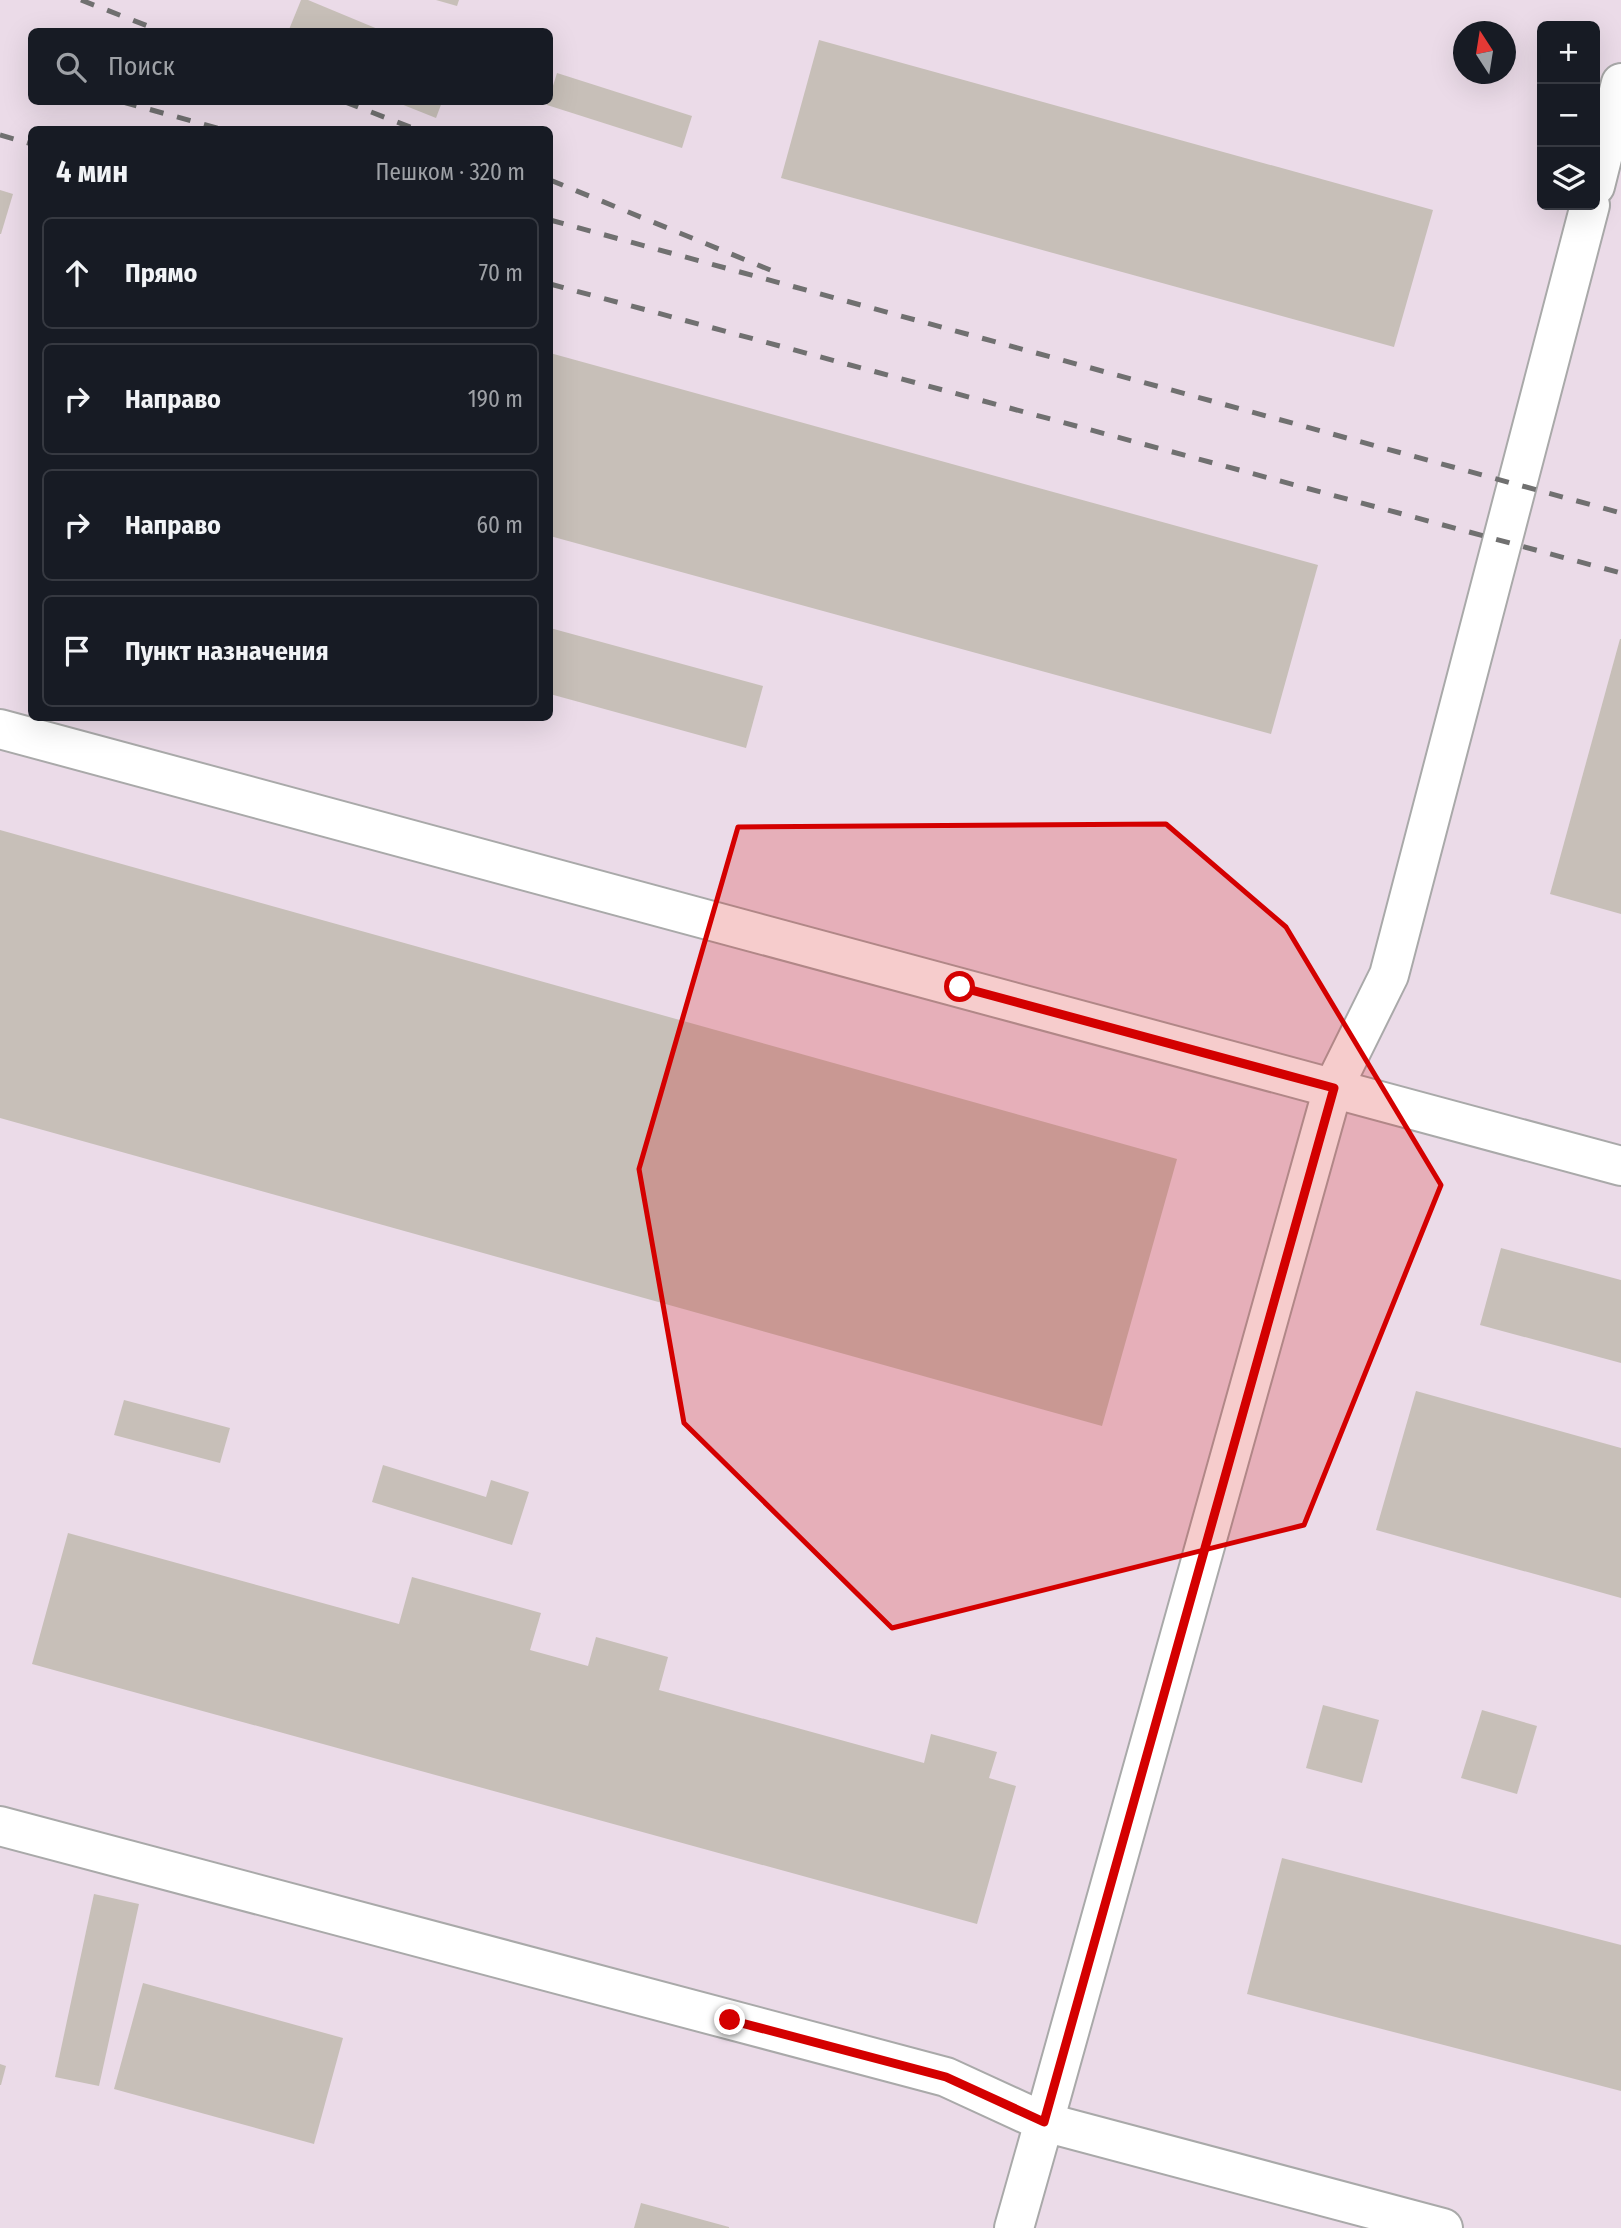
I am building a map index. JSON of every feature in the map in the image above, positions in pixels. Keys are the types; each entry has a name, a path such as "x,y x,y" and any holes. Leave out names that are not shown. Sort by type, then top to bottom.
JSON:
{"lane":[{"path":"1600,166 1621,83"},
{"path":"1014,2228 1334,1088 1389,975 1589,210"},
{"path":"0,729 1621,1166"},
{"path":"0,1826 946,2077 1044,2122 1443,2228"}],"highlighted area":[{"path":"1166,824 1286,927 1441,1185 1304,1525 892,1628 684,1423 639,1169 738,827"}],"shaded area":[{"path":"0,0 1621,0 1621,2228 0,2228"}],"building":[{"path":"301,0 308,0 375,28 290,28"},
{"path":"436,0 459,0 457,6"},
{"path":"819,40 1433,210 1394,347 781,178"},
{"path":"557,73 692,116 682,148 547,105 553,105 553,86"},
{"path":"404,105 441,105 436,118"},
{"path":"0,190 13,194 1,234 0,234"},
{"path":"553,354 1318,565 1271,734 553,537"},
{"path":"553,629 763,686 746,748 553,695"},
{"path":"1621,639 1621,914 1550,894"},
{"path":"0,830 1177,1159 1102,1426 0,1118"},
{"path":"1501,1248 1621,1280 1621,1363 1480,1325"},
{"path":"1416,1391 1621,1448 1621,1598 1376,1530"},
{"path":"124,1400 230,1428 220,1463 114,1435"},
{"path":"383,1465 486,1497 491,1480 529,1492 512,1545 372,1502"},
{"path":"68,1533 399,1624 412,1577 541,1613 530,1650 588,1666 596,1637 668,1657 659,1690 924,1763 931,1734 997,1752 989,1778 1016,1786 977,1924 32,1664"},
{"path":"1323,1705 1379,1720 1362,1783 1306,1768"},
{"path":"1482,1710 1537,1726 1517,1794 1461,1778"},
{"path":"1282,1858 1621,1945 1621,2091 1247,1994"},
{"path":"94,1894 139,1904 99,2086 55,2077"},
{"path":"143,1983 343,2038 314,2144 114,2089"},
{"path":"0,2064 6,2066 1,2085 0,2085"},
{"path":"641,2203 729,2227 729,2228 634,2228"}],"railway":[{"path":"81,0 153,28"},
{"path":"134,105 210,126"},
{"path":"353,105 408,126"},
{"path":"0,135 28,143"},
{"path":"553,181 780,274"},
{"path":"553,221 1621,513"},
{"path":"553,285 1621,573"}],"route":[{"path":"730,2020 946,2077 1044,2122 1334,1088 960,987"}]}
